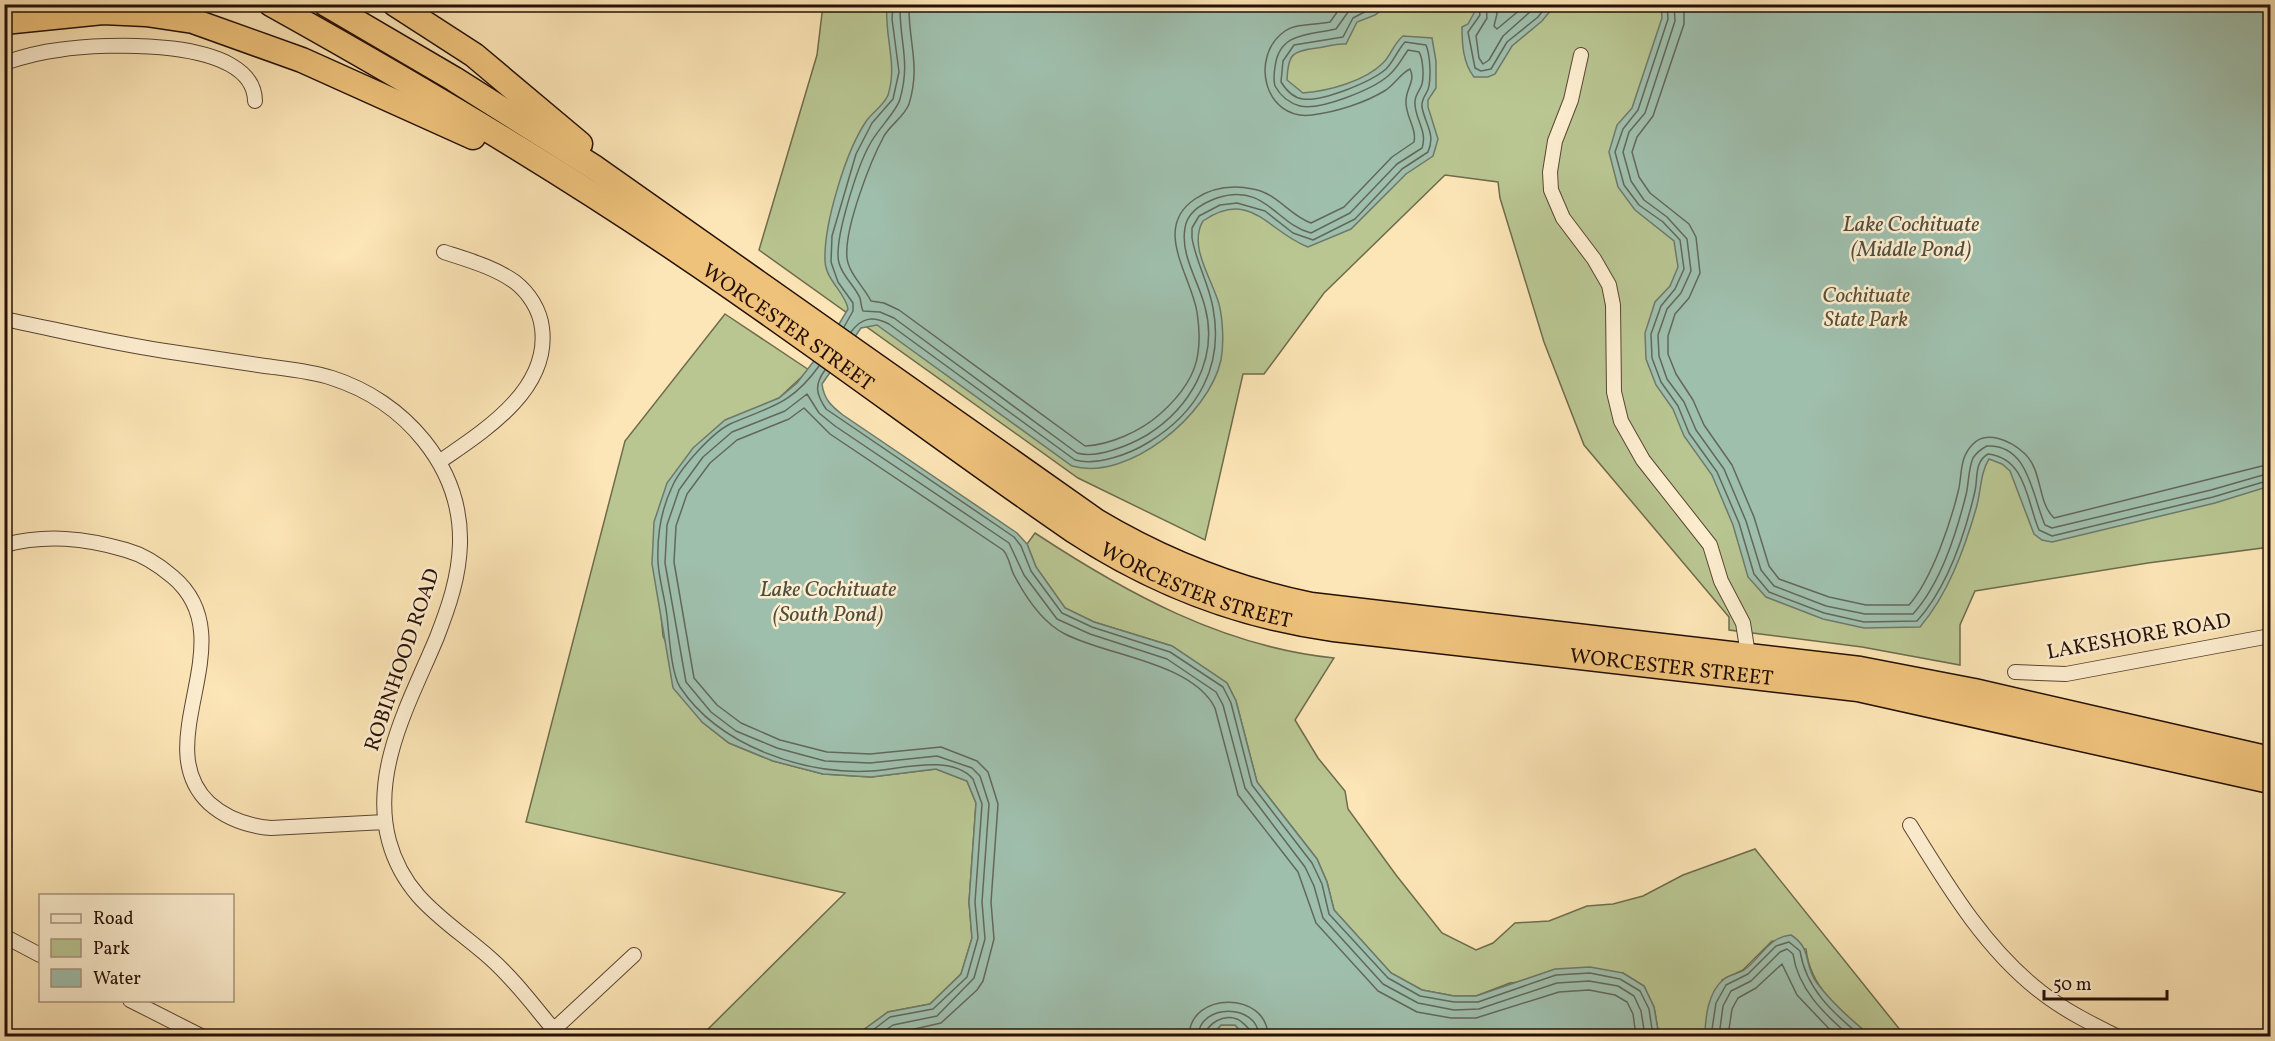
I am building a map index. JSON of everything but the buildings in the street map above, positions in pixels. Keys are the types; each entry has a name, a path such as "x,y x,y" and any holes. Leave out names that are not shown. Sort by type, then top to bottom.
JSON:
{"highway":[{"name":"WORCESTER STREET","path":"271,4 455,110 821,338"},
{"name":"WORCESTER STREET","path":"326,4 530,126 676,224 821,338 854,361 1096,520 1157,554 1230,584 1277,598 1326,607 1748,654 1919,680 2271,759"},
{"path":"395,4 498,73 676,224"},
{"path":"4,20 103,12 146,14 193,21 256,42 334,73 577,186"},
{"name":"WORCESTER STREET","path":"854,361 1098,547 1172,586 1245,612 1277,620 1334,629 1858,689 2271,781"}],"main road":[{"path":"4,20 21,4"}],"street":[{"path":"4,63 40,53 86,46 130,46 188,51 215,58 242,71 254,88 255,101"},
{"path":"1581,55 1571,100 1555,141 1550,172 1551,190 1563,218 1594,258 1609,285 1613,305 1614,392 1621,421 1640,455 1710,545 1721,581 1741,616 1748,654"},
{"path":"440,462 470,441 519,397 530,383 543,353 541,321 527,294 501,273 444,252"},
{"name":"ROBINHOOD ROAD","path":"4,319 158,350 330,377 366,392 384,403 414,429 440,462 455,499 459,519 459,563 450,603 389,759 384,802 385,822 396,860 418,897 435,916 505,972 550,1033"},
{"path":"4,545 49,538 108,545 149,560 164,569 189,593 198,608 202,639 188,735 188,760 195,784 218,811 253,826 271,828 385,822"},
{"name":"LAKESHORE ROAD","path":"2015,672 2066,674 2271,636"},
{"path":"1911,825 1979,928 2007,963 2060,1006 2116,1036"},
{"path":"4,936 39,954"},
{"path":"550,1033 634,955"},
{"path":"134,1002 201,1036"}],"green space":[{"name":"Cochituate State Park","path":"823,5 2270,5 2270,547 2148,563 1975,591 1960,625 1960,665 1862,647 1729,630 1729,617 1584,445 1544,342 1500,198 1498,182 1445,175 1324,293 1264,374 1243,374 1205,540 1078,478 759,250 817,55"},
{"path":"725,314 809,370 779,398 756,409 660,604 663,636 702,722 729,743 773,761 823,774 871,777 936,769 967,781 976,803 969,902 972,938 961,974 930,1004 888,1012 855,1036 701,1036 845,893 526,822 625,441"},
{"path":"1035,533 1105,576 1177,614 1254,642 1293,652 1334,658 1295,720 1318,758 1345,791 1348,809 1442,933 1476,950 1493,943 1515,923 1549,921 1587,906 1613,904 1643,896 1683,875 1755,849 1905,1036 1871,1036 1839,1009 1821,988 1809,963 1806,949 1772,941 1743,970 1722,980 1705,1036 1659,1036 1654,1007 1644,986 1623,973 1510,983 1476,996 1454,996 1422,990 1391,973 1334,910 1327,882 1317,859 1257,782 1236,701 1227,683 1172,646 1094,622 1065,608 1036,567 1027,544"},
{"path":"1221,1025 1235,1025 1245,1036 1211,1036"}],"water":[{"path":"1472,4 1555,5 1542,21 1512,46 1495,74 1488,77 1474,77 1465,60 1462,33 1462,27 1468,24 1474,13"},
{"name":"Lake Cochituate (South Pond)","path":"887,5 1388,5 1375,15 1357,22 1346,44 1309,49 1293,55 1290,59 1287,80 1303,93 1335,87 1367,75 1383,63 1403,36 1432,38 1436,61 1436,88 1428,100 1428,107 1438,139 1433,156 1406,174 1351,229 1308,247 1247,211 1234,209 1220,212 1203,221 1198,241 1203,263 1219,304 1223,339 1221,360 1213,381 1201,402 1163,440 1141,454 1117,464 1094,468 1072,466 877,325 861,328 822,384 824,394 843,415 1017,533 1027,544 1036,567 1065,608 1094,622 1172,646 1227,683 1236,701 1257,782 1317,859 1327,882 1334,910 1391,973 1422,990 1454,996 1476,996 1555,969 1590,967 1623,973 1644,986 1654,1007 1659,1036 1245,1036 1235,1025 1221,1025 1211,1036 855,1036 888,1012 930,1004 961,974 972,938 969,902 976,803 967,781 936,769 871,777 823,774 773,761 729,743 702,722 673,688 652,564 654,522 667,483 693,448 725,420 779,398 797,383 827,344 848,309 844,297 828,274 826,267 828,227 832,207 851,149 867,120 884,102 891,84"},
{"name":"Lake Cochituate (Middle Pond)","path":"1661,5 2270,5 2270,486 2215,503 2052,542 2042,540 2034,534 2010,471 2002,464 1989,459 1984,470 1976,509 1960,556 1947,586 1920,627 1864,628 1823,619 1766,597 1748,577 1733,525 1712,475 1684,436 1673,409 1656,385 1646,359 1645,333 1655,302 1670,286 1678,267 1674,241 1635,210 1618,187 1609,152 1617,125 1632,108 1662,18"},
{"path":"1791,935 1802,946 1810,970 1823,990 1842,1011 1871,1036 1705,1036 1708,1006 1718,985 1725,978 1744,970 1776,940"}]}
